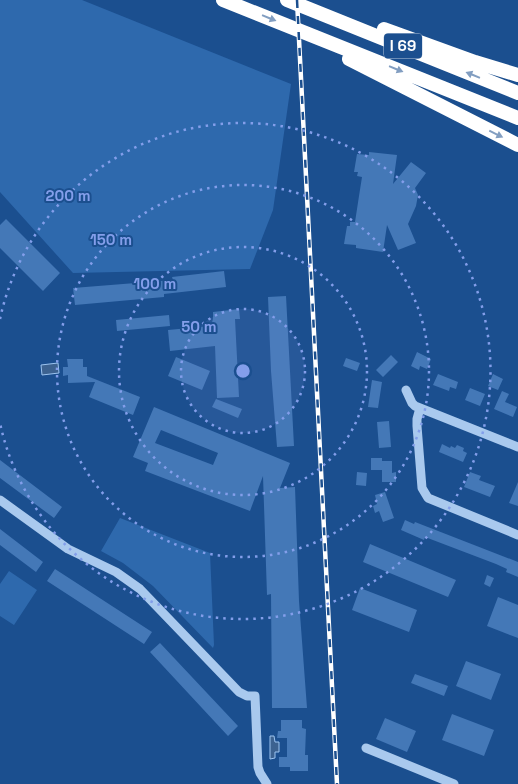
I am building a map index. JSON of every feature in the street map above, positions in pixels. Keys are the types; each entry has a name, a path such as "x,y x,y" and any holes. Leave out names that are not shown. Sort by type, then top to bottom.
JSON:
{"highway":[{"name":"I 69","path":"223,0 518,118"},
{"name":"I 69","path":"287,0 518,93"},
{"path":"308,0 416,41 518,75"},
{"path":"318,38 351,60 518,145"}],"street":[{"path":"406,390 412,403 420,408 518,447"},
{"path":"420,408 417,419 422,488 428,498 518,535"},
{"path":"0,500 68,549 128,579 155,603 239,692 247,696 254,696 258,767 267,784"},
{"path":"366,748 454,784"}],"shaded area":[{"path":"0,0 82,0 291,84 273,210 250,269 73,273 0,192"},
{"path":"58,363 59,373 42,375 41,365"},
{"path":"120,518 210,553 213,648 153,586 123,563 101,551"},
{"path":"9,571 37,590 14,625 0,616 0,584"},
{"path":"270,736 274,736 275,742 279,742 279,752 275,752 275,758 270,759"}],"building":[{"path":"369,152 397,155 393,184 411,162 426,173 415,188 418,195 416,206 408,224 416,243 398,250 387,225 383,252 356,248 356,245 344,244 347,226 350,226 350,222 355,222 362,177 357,176 358,172 354,172 357,154 369,155"},
{"path":"6,219 60,273 43,291 0,248 0,225"},
{"path":"224,271 226,287 164,294 164,297 75,305 73,288 173,280 172,277"},
{"path":"286,296 294,446 277,447 268,297"},
{"path":"239,309 240,319 235,319 239,397 217,398 215,346 170,351 168,330 211,326 213,312"},
{"path":"169,315 170,326 117,331 116,320"},
{"path":"417,352 431,359 427,369 420,366 419,370 411,366"},
{"path":"391,355 398,362 383,377 376,370"},
{"path":"176,357 210,371 202,390 168,376"},
{"path":"346,358 360,363 357,371 343,366"},
{"path":"67,359 83,359 83,367 87,367 87,376 140,397 133,415 89,397 95,382 68,383 68,375 63,376 63,367 68,367"},
{"path":"438,374 458,382 456,389 450,387 449,391 433,385"},
{"path":"493,374 503,379 498,390 488,386"},
{"path":"372,380 382,382 378,408 368,407"},
{"path":"470,388 485,394 480,406 465,400"},
{"path":"502,391 509,394 505,402 517,407 513,417 494,409"},
{"path":"216,399 242,409 238,418 212,407"},
{"path":"154,407 290,463 280,488 295,487 299,601 307,708 272,708 271,594 267,595 263,476 250,511 145,471 148,463 133,457","holes":["161,430 218,453 213,465 155,443"]},
{"path":"389,421 391,447 379,448 377,422"},
{"path":"442,444 450,448 451,446 455,448 457,445 464,448 463,451 467,453 463,462 439,452"},
{"path":"371,458 382,458 382,461 392,461 392,473 396,472 396,482 382,482 382,470 371,470"},
{"path":"0,460 62,507 54,518 0,478"},
{"path":"357,472 367,473 366,486 356,485"},
{"path":"470,472 481,476 479,480 495,486 490,497 464,487"},
{"path":"518,482 518,506 509,503"},
{"path":"385,492 394,518 383,522 379,511 375,513 373,506 377,504 375,495"},
{"path":"405,520 414,524 415,522 518,562 518,577 506,572 507,569 496,564 425,537 424,540 401,530"},
{"path":"0,529 43,562 36,572 0,545"},
{"path":"370,544 456,580 448,597 363,562"},
{"path":"55,569 152,632 144,644 47,581"},
{"path":"487,575 494,578 490,587 484,584"},
{"path":"360,588 417,610 409,632 352,610"},
{"path":"498,597 518,605 518,638 487,626"},
{"path":"160,643 238,726 228,736 150,652"},
{"path":"466,661 501,674 491,700 456,686"},
{"path":"415,674 448,686 444,696 411,683"},
{"path":"452,714 494,730 484,756 442,740"},
{"path":"385,718 416,731 407,752 376,739"},
{"path":"281,720 302,720 302,728 306,729 305,755 308,755 308,771 290,771 290,767 279,767 279,757 287,757 287,738 277,738 278,731 281,731"}],"railway":[{"path":"297,0 337,784"}]}
